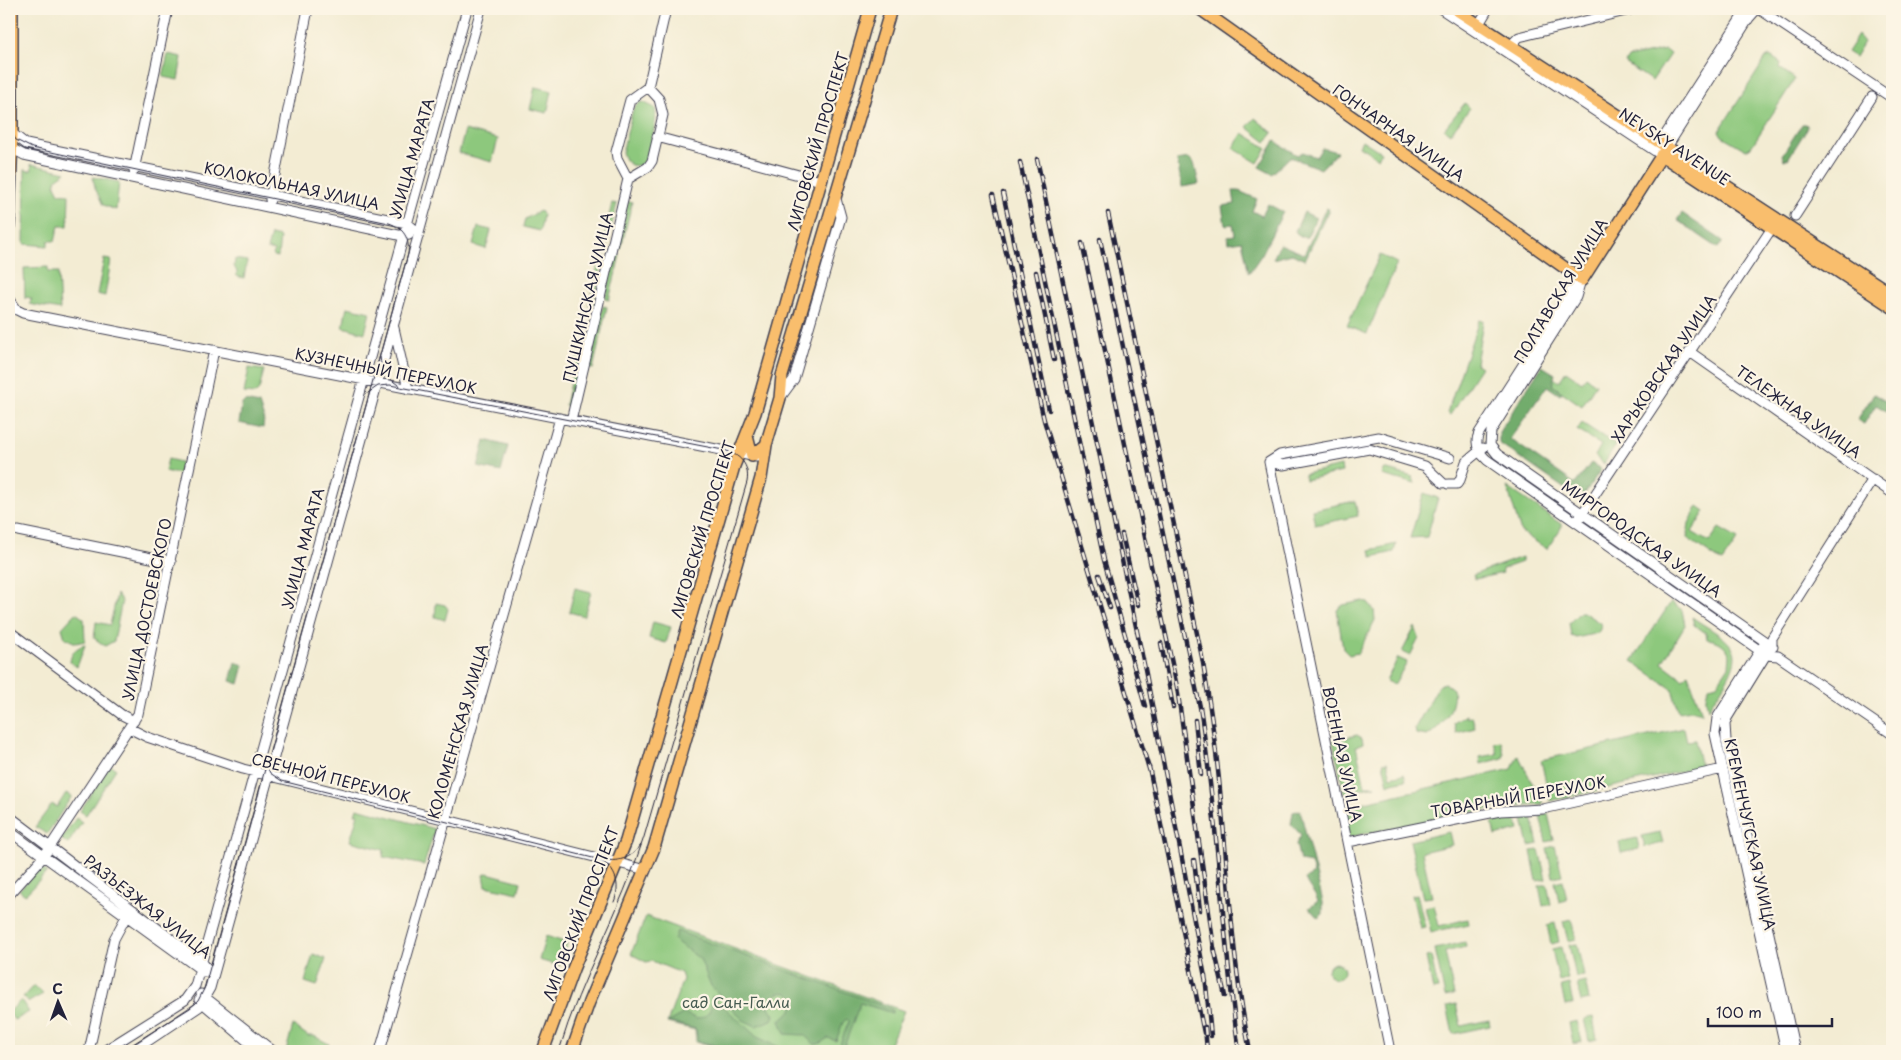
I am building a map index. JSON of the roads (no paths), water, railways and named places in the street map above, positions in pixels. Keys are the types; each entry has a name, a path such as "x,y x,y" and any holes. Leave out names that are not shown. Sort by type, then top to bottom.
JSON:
{"main road":[{"path":"9,225 12,133 12,9"},
{"name":"ЛИГОВСКИЙ ПРОСПЕКТ","path":"543,1051 573,969 618,863 638,800 734,466 747,436 870,9"},
{"path":"758,457 766,445 780,398 782,376 891,9"},
{"name":"ГОНЧАРНАЯ УЛИЦА","path":"1200,9 1580,278"},
{"name":"NEVSKY AVENUE","path":"1455,9 1479,24 1508,48 1892,294"},
{"path":"859,49 878,54"},
{"name":"ПОЛТАВСКАЯ УЛИЦА","path":"1580,278 1663,148"},
{"name":"NEVSKY AVENUE","path":"1663,148 1772,228 1892,307"},
{"path":"572,1051 593,993 646,870 759,485 758,457 747,436"}],"street":[{"path":"132,179 168,9"},
{"path":"269,207 308,9"},
{"name":"УЛИЦА МАРАТА","path":"104,1051 185,1000 193,990 467,9"},
{"name":"УЛИЦА МАРАТА","path":"204,1000 213,976 481,9"},
{"name":"ПУШКИНСКАЯ УЛИЦА","path":"572,421 628,179 625,169 617,158 616,152 630,100 647,90 666,9"},
{"name":"NEVSKY AVENUE","path":"1442,9 1508,48"},
{"path":"1479,24 1488,9"},
{"path":"1508,48 1519,37 1634,9"},
{"name":"ПОЛТАВСКАЯ УЛИЦА","path":"1663,148 1747,9"},
{"path":"1758,9 1892,98"},
{"name":"ПОЛТАВСКАЯ УЛИЦА","path":"1663,148 1747,21 1758,9"},
{"path":"628,179 648,167 652,161 662,107 647,90"},
{"path":"1795,216 1872,97"},
{"name":"КОЛОКОЛЬНАЯ УЛИЦА","path":"12,133 26,144 407,223 419,233"},
{"path":"657,137 821,181"},
{"name":"КОЛОКОЛЬНАЯ УЛИЦА","path":"10,149 24,155 132,179 403,236 419,233"},
{"path":"625,169 637,172"},
{"name":"ХАРЬКОВСКАЯ УЛИЦА","path":"1576,523 1772,228"},
{"name":"ПОЛТАВСКАЯ УЛИЦА","path":"1489,443 1491,431 1576,297 1580,278"},
{"name":"ПОЛТАВСКАЯ УЛИЦА","path":"1479,451 1476,442 1478,433 1580,278"},
{"name":"КУЗНЕЧНЫЙ ПЕРЕУЛОК","path":"9,298 17,310 23,313 758,457"},
{"name":"УЛИЦА МАРАТА","path":"394,326 408,389"},
{"name":"УЛИЦА ДОСТОЕВСКОГО","path":"9,895 44,856 131,725 141,702 214,350"},
{"name":"ТЕЛЕЖНАЯ УЛИЦА","path":"1690,352 1892,493"},
{"name":"КОЛОМЕНСКАЯ УЛИЦА","path":"380,1051 560,418"},
{"path":"1269,462 1280,455 1375,437 1466,462"},
{"path":"1269,462 1283,465 1369,449 1424,466 1445,483 1456,484 1460,480 1466,462 1489,443"},
{"name":"МИРГОРОДСКАЯ УЛИЦА","path":"1489,443 1497,454 1770,641 1778,656"},
{"name":"МИРГОРОДСКАЯ УЛИЦА","path":"1479,451 1490,463 1763,653 1778,656 1892,734"},
{"name":"ВОЕННАЯ УЛИЦА","path":"1269,462 1390,1051"},
{"name":"КРЕМЕНЧУГСКАЯ УЛИЦА","path":"1795,1051 1724,730 1727,718 1770,641 1873,480"},
{"path":"18,531 171,562"},
{"name":"СВЕЧНОЙ ПЕРЕУЛОК","path":"9,631 122,715 131,725 147,737 255,772 646,870"},
{"name":"КРЕМЕНЧУГСКАЯ УЛИЦА","path":"1763,653 1717,718 1715,734 1786,1051"},
{"name":"ТОВАРНЫЙ ПЕРЕУЛОК","path":"1348,842 1500,811 1543,809 1723,769"},
{"name":"РАЗЪЕЗЖАЯ УЛИЦА","path":"9,816 50,847 128,912"},
{"name":"РАЗЪЕЗЖАЯ УЛИЦА","path":"9,831 128,912 213,976"},
{"path":"88,1051 114,938 128,912"},
{"path":"193,990 259,1051"},
{"path":"133,1051 204,1000"},
{"path":"204,1000 273,1051"}],"tram line":[{"path":"9,128 16,140 32,148 389,223 402,231 408,244 408,254 204,989 198,1001 190,1008 122,1051"},
{"path":"380,357 386,374 400,386"},
{"path":"368,393 378,386 390,385 723,450 739,457 747,470 747,482 644,837 624,891 578,997 559,1051"},
{"path":"265,762 270,773 282,781 601,860 610,868 616,878 617,890 614,902"},
{"path":"601,859 623,859 633,854 641,845"}],"railway":[{"path":"1037,159 1145,669 1206,982"},
{"path":"1020,162 1104,560 1145,706"},
{"path":"1003,193 1049,410"},
{"path":"993,195 1044,420 1150,772"},
{"path":"1108,213 1202,657 1217,765 1235,958 1250,1051"},
{"path":"1100,239 1200,707 1239,1051"},
{"path":"1082,243 1177,687 1214,948 1225,996"},
{"path":"1036,272 1054,360"},
{"path":"1122,534 1138,605"},
{"path":"1099,575 1110,608"},
{"path":"1161,643 1173,707"},
{"path":"1195,720 1201,775"},
{"path":"1149,767 1204,1033"},
{"path":"1194,860 1200,910"},
{"path":"1205,975 1211,1036"},
{"path":"1205,1027 1207,1051"}],"park label":[{"name":"сад Сан-Галли","path":"736,1001"}]}
